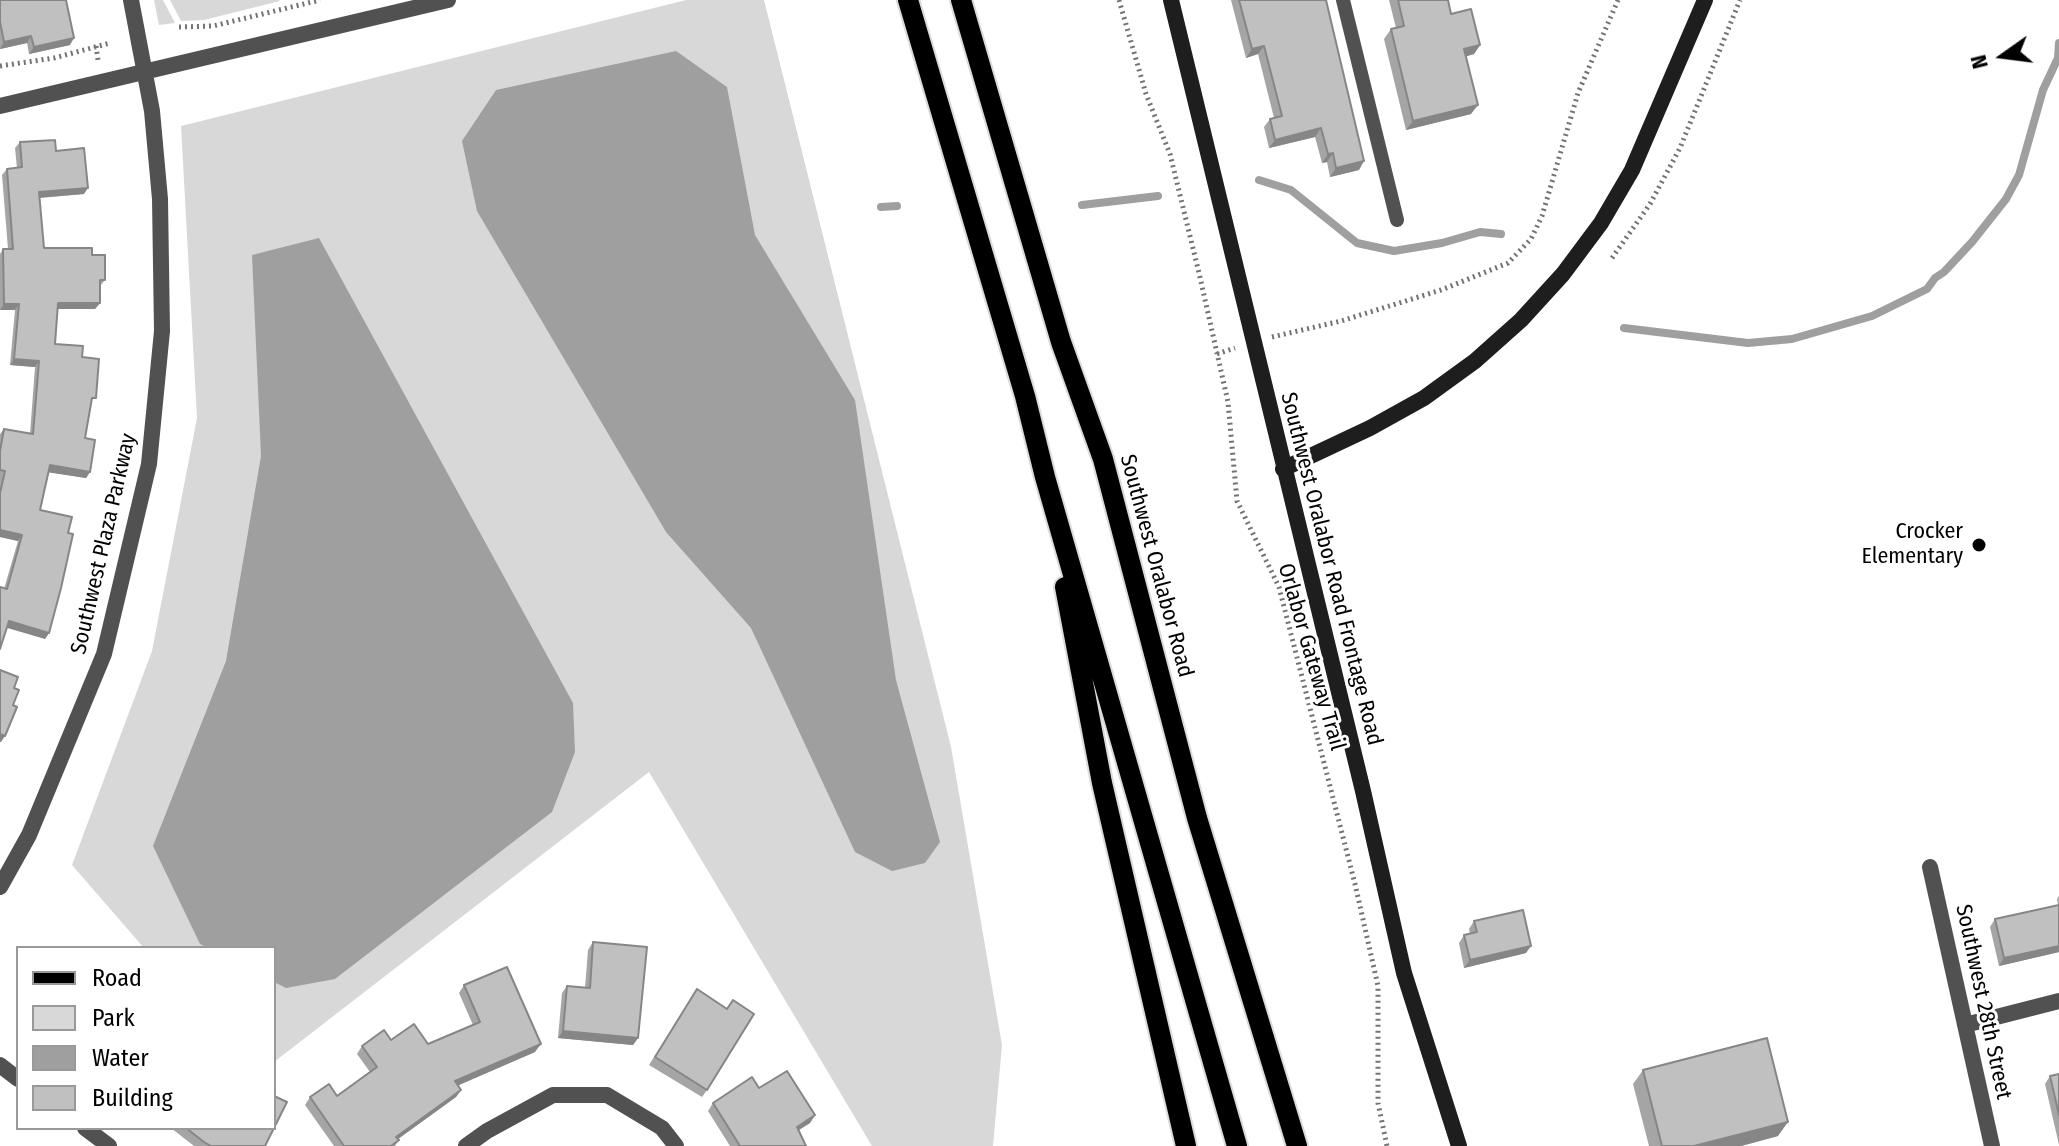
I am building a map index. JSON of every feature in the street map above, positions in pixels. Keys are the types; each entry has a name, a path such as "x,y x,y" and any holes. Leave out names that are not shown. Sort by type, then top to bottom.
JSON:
{"main road":[{"path":"908,0 1025,396 1045,477 1237,1146"},
{"name":"Southwest Oralabor Road","path":"961,0 1061,342 1103,459 1197,818 1297,1146"},
{"path":"1045,477 1102,783 1186,1146"}],"street":[{"name":"Southwest Plaza Parkway","path":"0,887 29,835 104,654 149,464 162,331 160,199 152,111 131,0"},
{"path":"0,106 448,0"},
{"name":"Southwest Oralabor Road Frontage Road","path":"1171,0 1363,791 1404,973 1459,1146"},
{"path":"1283,469 1370,428 1424,398 1498,341 1563,274 1601,223 1632,170 1705,0"},
{"name":"Southwest 28th Street","path":"1930,867 1992,1146"},
{"path":"1965,1025 2059,1001"},
{"path":"0,1065 16,1077"},
{"path":"466,1146 553,1095 607,1095 662,1128 676,1146"},
{"path":"88,1130 109,1146"}],"lane":[{"path":"1343,0 1397,220"}],"path":[{"path":"179,27 213,26 320,0"},
{"name":"Orlabor Gateway Trail","path":"1119,0 1146,94 1170,154 1228,402 1237,501 1279,587 1355,884 1378,986 1378,1103 1387,1146"},
{"path":"1217,354 1399,303 1478,277 1508,263 1531,239 1542,216 1578,93 1618,0"},
{"path":"1612,258 1650,204 1680,148 1740,0"},
{"path":"0,66 54,58 110,43"},
{"path":"96,46 98,60"}],"green space":[{"path":"154,0 163,0 175,23 159,25"},
{"path":"170,0 280,1 204,20 181,21"},
{"path":"686,0 764,0 951,747 1002,1045 993,1146 872,1146 649,772 276,1060 276,946 142,946 72,865 152,651 197,418 181,126"}],"water":[{"path":"676,51 727,87 755,235 855,400 896,680 940,842 925,863 892,871 855,852 751,628 666,532 477,211 462,141 496,90"},
{"path":"319,238 573,703 575,752 552,812 335,979 286,988 276,983 276,946 200,944 153,846 226,661 261,456 252,255"}],"building":[{"path":"0,0 66,0 74,38 34,47 31,36 4,42"},
{"path":"1239,0 1326,0 1364,161 1336,168 1333,153 1328,154 1321,128 1275,140 1270,119 1282,116 1264,46 1252,49"},
{"path":"1398,0 1448,0 1451,14 1471,9 1480,45 1464,49 1478,105 1413,121 1391,29 1404,26"},
{"path":"55,140 56,151 84,148 88,188 39,192 44,248 92,248 92,255 105,255 105,280 100,280 100,303 58,303 55,344 83,346 82,357 99,359 96,398 92,398 85,438 95,440 90,472 50,465 40,510 72,517 68,533 73,534 49,633 9,621 0,649 0,587 7,589 22,535 0,530 0,493 5,471 0,470 0,451 4,429 33,434 39,361 14,359 19,304 4,304 3,249 13,249 7,169 22,167 20,142"},
{"path":"0,670 18,677 14,688 19,690 13,705 17,707 5,736 0,734"},
{"path":"2059,905 2059,946 2004,958 1995,919"},
{"path":"1523,910 1531,946 1470,960 1464,935 1477,932 1474,921"},
{"path":"593,942 647,947 638,1038 563,1031 567,986 590,988"},
{"path":"507,967 541,1044 455,1081 461,1090 396,1137 399,1140 391,1146 344,1146 310,1097 329,1084 337,1096 377,1067 362,1046 384,1030 391,1040 414,1024 428,1044 480,1022 464,985"},
{"path":"697,989 727,1009 733,1000 754,1014 707,1090 655,1057"},
{"path":"1767,1038 1788,1122 1694,1146 1662,1146 1643,1070"},
{"path":"787,1071 815,1115 797,1127 806,1146 740,1146 713,1103 752,1077 759,1088"},
{"path":"2059,1074 2059,1115 2050,1076"},
{"path":"276,1097 287,1102 276,1124"},
{"path":"189,1130 273,1130 265,1146 211,1146"}],"waterway":[{"path":"1624,328 1748,343 1792,339 1872,316 1927,289 1972,242 2006,199 2019,175 2043,90 2058,58 2059,43"},
{"path":"1259,180 1291,190 1357,243 1394,251 1442,243 1480,232 1501,234"},
{"path":"1082,205 1158,196"},
{"path":"881,207 897,206"}],"place":[{"name":"Crocker Elementary","path":"1979,545"}]}
